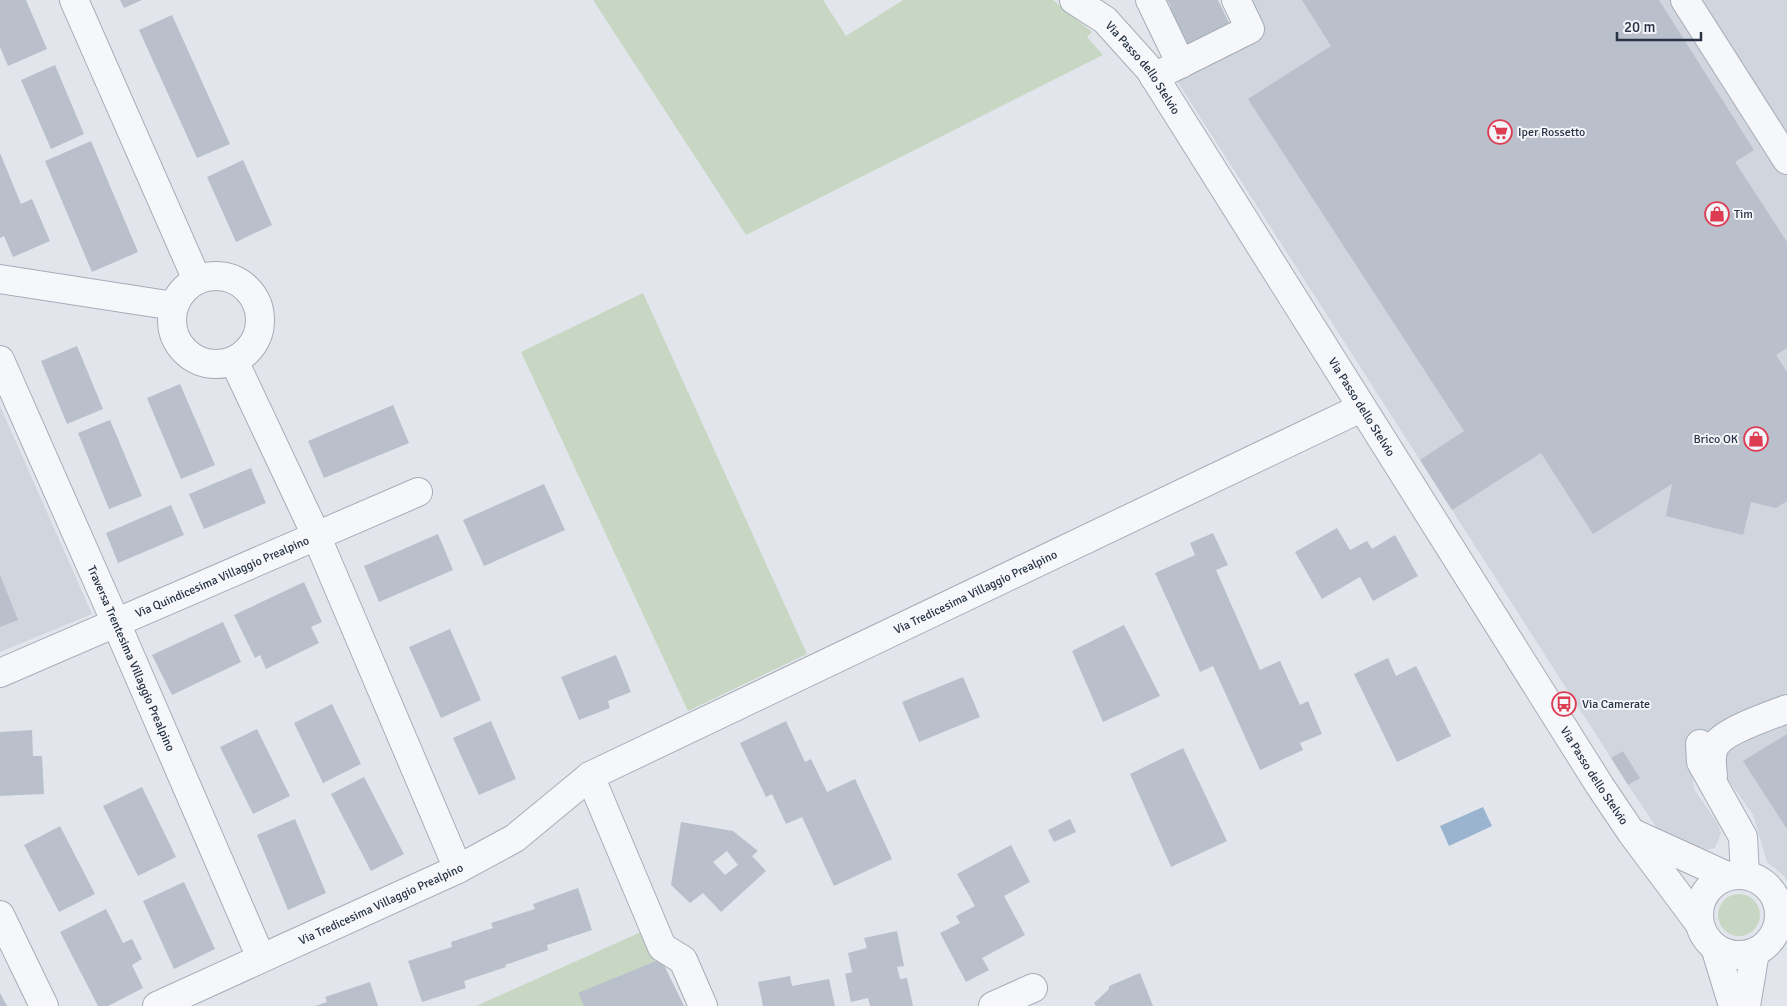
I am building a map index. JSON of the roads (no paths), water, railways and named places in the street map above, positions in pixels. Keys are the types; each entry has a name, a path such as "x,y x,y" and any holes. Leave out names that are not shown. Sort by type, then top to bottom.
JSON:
{"street":[{"path":"74,0 198,280"},
{"name":"Via Passo dello Stelvio","path":"1074,0 1105,20 1154,77 1595,778 1699,923 1708,941 1715,947 1732,1006"},
{"path":"1150,0 1181,64"},
{"path":"1154,77 1250,29 1236,0"},
{"path":"1685,0 1719,36 1786,155"},
{"path":"211,276 232,279 249,290 257,302 261,316 260,329 255,342 246,353 234,361 220,365 205,363 192,357 182,348 174,335 172,321 174,306 188,287 198,280 211,276"},
{"path":"0,280 174,306"},
{"name":"Traversa Trentesima Villaggio Prealpino","path":"0,360 261,958"},
{"path":"234,361 316,535 458,870"},
{"name":"Via Tredicesima Villaggio Prealpino","path":"157,1006 458,870 515,838 590,776 1361,408"},
{"name":"Via Quindicesima Villaggio Prealpino","path":"0,673 418,492"},
{"path":"1714,788 1712,759 1714,747 1721,738 1769,713"},
{"path":"1699,923 1698,911 1708,889 1716,882 1736,876 1743,837 1701,762 1700,744"},
{"path":"590,776 662,947 683,960 703,1006"},
{"name":"Via Passo dello Stelvio","path":"1632,832 1736,876 1762,882 1774,896 1778,904 1775,939 1746,1006"},
{"path":"0,915 44,1006"},
{"path":"1715,947 1728,954 1742,955 1775,939"},
{"path":"993,1006 1033,988"}],"water":[{"path":"1483,807 1492,826 1449,846 1440,826"}],"place":[{"name":"Iper Rossetto","path":"1500,132"},
{"name":"Tim","path":"1717,214"},
{"name":"Brico OK","path":"1756,439"},
{"name":"Via Camerate","path":"1564,704"}]}
